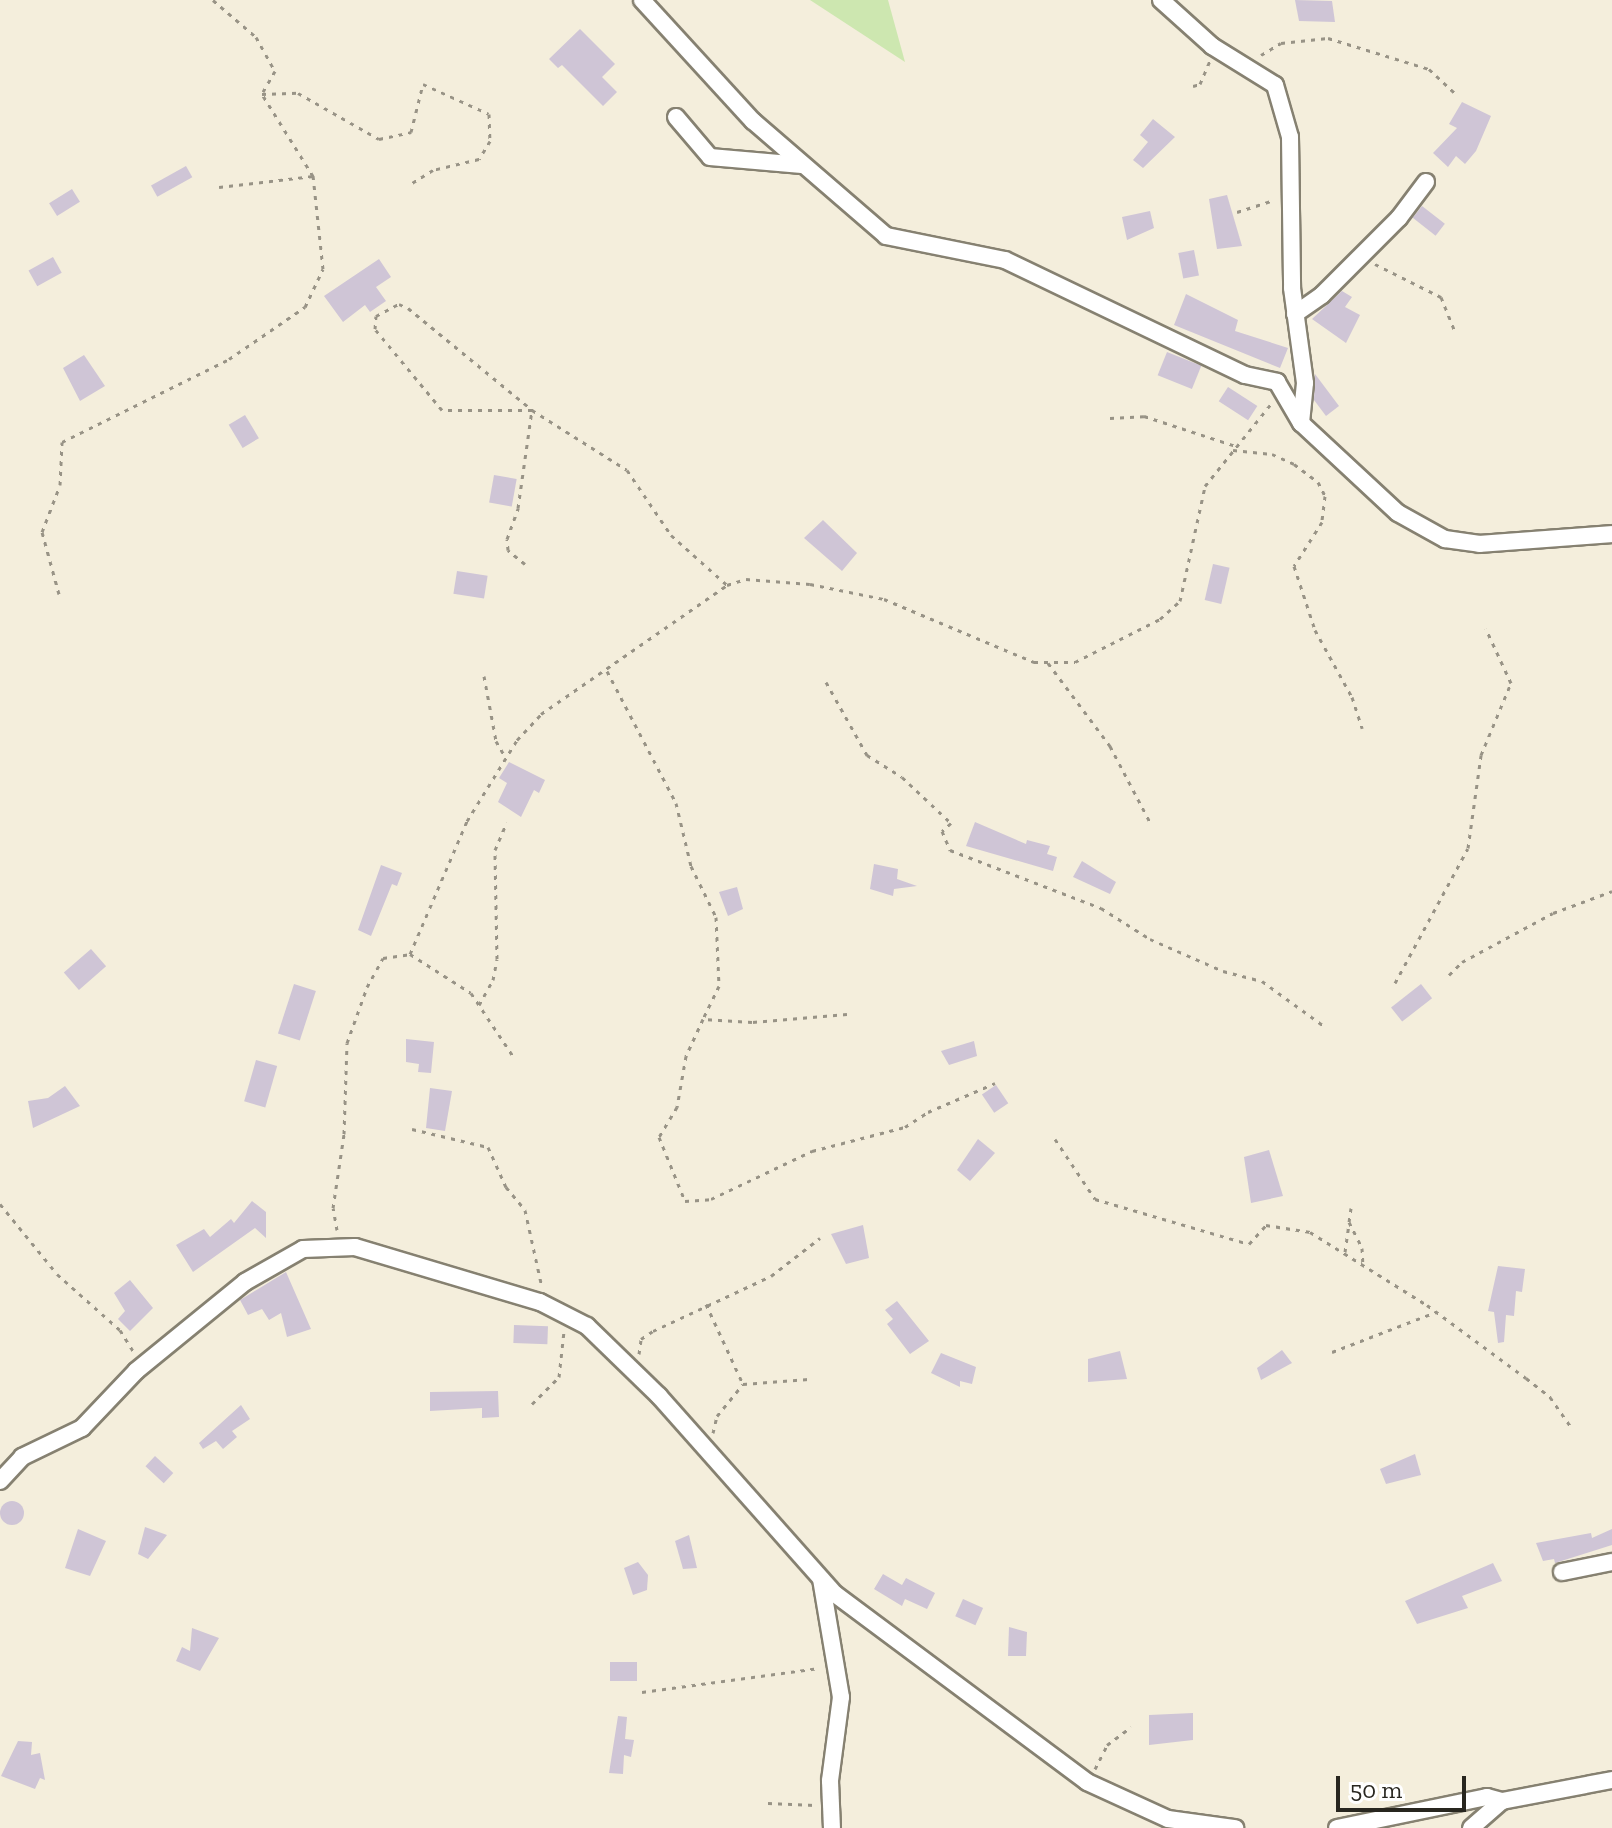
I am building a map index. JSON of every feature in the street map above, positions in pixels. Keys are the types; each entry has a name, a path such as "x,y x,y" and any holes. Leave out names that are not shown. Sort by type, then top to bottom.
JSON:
{"street":[{"path":"642,0 753,121 886,236 1005,260 1245,375 1277,382 1301,423 1398,513 1445,539 1480,544 1612,534"},
{"path":"1161,0 1212,46 1250,66 1275,85 1290,137 1295,314 1305,383 1301,423"},
{"path":"676,117 710,157 802,165"},
{"path":"1295,314 1364,252 1426,182"},
{"path":"0,1481 22,1457 82,1428 143,1365 245,1282 285,1257 339,1246 540,1302 587,1326 636,1374 821,1579 1087,1782 1168,1819 1235,1828"},
{"path":"1562,1572 1612,1562"},
{"path":"821,1579 841,1697 831,1805 832,1828"},
{"path":"1337,1828 1487,1797 1502,1801 1612,1780"},
{"path":"1471,1828 1502,1801"}],"path":[{"path":"213,0 256,37 275,71 262,94"},
{"path":"1250,66 1281,43 1328,38 1429,69 1455,93"},
{"path":"1193,86 1200,84 1212,46"},
{"path":"262,94 298,93 379,139 411,132 423,84 489,114 490,141 479,159 433,170 409,185"},
{"path":"59,594 42,532 60,485 62,442 229,359 305,307 323,269 313,176 262,94"},
{"path":"219,187 313,176"},
{"path":"1237,212 1292,196"},
{"path":"1364,252 1374,264 1441,297 1455,332"},
{"path":"532,410 442,410 375,329 376,316 388,307 408,308 532,410 627,470 671,535 727,585"},
{"path":"410,954 467,821 506,758 541,714 727,585 775,580 884,599 1000,651 1048,663 1075,662 1160,619 1180,601 1205,486 1275,398 1277,382"},
{"path":"525,564 508,550 507,539 518,508 532,410"},
{"path":"1110,418 1144,416 1235,448 1272,454 1294,464 1318,482 1325,496 1322,522 1294,566 1315,630 1352,697 1362,728"},
{"path":"1395,983 1468,848 1481,755 1511,683 1486,629"},
{"path":"1048,663 1110,746 1151,824"},
{"path":"607,671 676,803 691,866 716,917 719,986 686,1056 677,1107 659,1137 685,1201 711,1199 812,1151 905,1127 995,1083"},
{"path":"484,676 496,741 506,758"},
{"path":"826,682 867,755 902,777 951,823 942,831 950,850 1101,908 1150,939 1223,971 1262,981 1324,1026"},
{"path":"479,1005 493,980 497,959 495,850 507,822"},
{"path":"1449,975 1462,962 1541,919 1612,891"},
{"path":"339,1246 333,1208 344,1134 347,1043 383,958 410,954 455,980 479,1005 513,1056"},
{"path":"703,1019 752,1022 847,1014"},
{"path":"412,1129 488,1147 506,1187 525,1210 543,1283 540,1302"},
{"path":"1055,1139 1095,1199 1219,1239 1249,1244 1266,1225 1310,1232 1437,1312 1550,1397 1570,1426"},
{"path":"0,1204 57,1274 120,1330 143,1365"},
{"path":"1345,1252 1351,1208"},
{"path":"1349,1222 1362,1248 1363,1265"},
{"path":"636,1374 641,1339 706,1303 771,1276 820,1238"},
{"path":"706,1303 743,1384"},
{"path":"1332,1352 1437,1312"},
{"path":"532,1404 559,1377 563,1332 587,1326"},
{"path":"708,1453 717,1416 743,1384 809,1379"},
{"path":"642,1692 835,1666"},
{"path":"1087,1782 1107,1745 1131,1727"},
{"path":"768,1803 831,1805"}],"green space":[{"path":"810,0 888,0 905,62"}],"building":[{"path":"1295,0 1332,1 1335,22 1299,21"},
{"path":"580,29 615,64 602,77 617,92 603,106 562,65 558,68 549,59"},
{"path":"1462,102 1491,116 1476,151 1465,164 1456,156 1448,167 1433,153 1457,128 1449,124"},
{"path":"1153,119 1175,137 1143,168 1133,160 1148,142 1140,135"},
{"path":"186,166 192,177 157,197 151,185"},
{"path":"72,189 80,202 57,216 49,203"},
{"path":"1227,195 1242,246 1217,249 1209,199"},
{"path":"1422,206 1445,224 1436,236 1413,218"},
{"path":"1150,211 1154,228 1127,240 1122,217"},
{"path":"1194,250 1199,276 1183,279 1178,253"},
{"path":"53,257 62,273 37,286 29,271"},
{"path":"379,259 391,277 376,287 386,301 370,312 365,305 343,322 324,296"},
{"path":"1342,291 1352,297 1345,307 1360,315 1346,343 1312,319"},
{"path":"1186,294 1238,320 1235,331 1288,348 1280,368 1174,325"},
{"path":"1167,352 1201,366 1192,389 1158,375"},
{"path":"84,355 105,386 80,401 63,368"},
{"path":"1315,374 1339,406 1326,416 1314,400"},
{"path":"1228,387 1257,406 1248,420 1219,401"},
{"path":"245,415 259,438 243,448 229,425"},
{"path":"494,475 517,479 512,507 489,503"},
{"path":"823,520 857,553 842,571 804,538"},
{"path":"1213,564 1230,568 1221,604 1205,600"},
{"path":"457,571 488,576 484,599 453,594"},
{"path":"509,762 545,780 539,793 534,790 521,817 498,802 507,783 499,778"},
{"path":"975,822 1026,844 1027,840 1050,846 1047,854 1057,857 1053,871 966,846"},
{"path":"1082,861 1116,882 1110,894 1073,877"},
{"path":"874,864 898,869 897,879 917,886 894,889 893,896 870,889"},
{"path":"381,865 402,873 397,886 392,884 371,936 358,930"},
{"path":"737,887 743,909 728,916 719,892"},
{"path":"91,949 106,966 79,990 64,973"},
{"path":"294,984 316,991 300,1041 278,1033"},
{"path":"1421,984 1432,998 1402,1022 1391,1007"},
{"path":"406,1039 434,1042 431,1073 418,1072 419,1064 406,1062"},
{"path":"974,1041 977,1056 949,1065 941,1051"},
{"path":"256,1060 277,1066 265,1107 244,1101"},
{"path":"996,1085 1008,1103 994,1113 982,1095"},
{"path":"65,1086 80,1106 33,1128 28,1101 48,1098"},
{"path":"430,1088 452,1091 445,1131 426,1128"},
{"path":"978,1139 995,1153 970,1181 957,1170"},
{"path":"1269,1150 1283,1196 1251,1203 1244,1157"},
{"path":"252,1201 266,1212 266,1238 255,1228 193,1272 176,1245 204,1229 210,1237 231,1219 234,1223"},
{"path":"863,1225 869,1258 846,1264 831,1234"},
{"path":"1498,1266 1525,1269 1522,1292 1516,1291 1514,1316 1506,1315 1504,1342 1498,1343 1494,1312 1488,1311"},
{"path":"286,1272 311,1329 287,1337 281,1313 269,1320 262,1309 248,1315 240,1300"},
{"path":"130,1280 153,1308 130,1331 118,1319 125,1311 114,1293"},
{"path":"897,1301 929,1341 910,1354 887,1324 893,1319 885,1310"},
{"path":"514,1325 548,1326 547,1344 513,1343"},
{"path":"1282,1350 1292,1363 1261,1380 1257,1368"},
{"path":"1120,1351 1127,1379 1088,1382 1088,1359"},
{"path":"941,1353 976,1367 972,1384 960,1381 960,1387 931,1373"},
{"path":"498,1391 499,1417 482,1418 482,1408 430,1411 430,1392"},
{"path":"241,1405 250,1419 232,1431 237,1437 223,1449 216,1441 203,1449 199,1443"},
{"path":"1415,1454 1421,1475 1386,1484 1380,1469"},
{"path":"155,1456 173,1473 164,1483 145,1466"},
{"path":"12,1501 21,1504 24,1513 21,1522 12,1525 3,1522 0,1513 3,1504"},
{"path":"145,1527 167,1535 148,1559 138,1554"},
{"path":"78,1529 106,1541 90,1576 65,1568"},
{"path":"1612,1529 1612,1545 1555,1563 1554,1559 1543,1561 1536,1543 1591,1533 1592,1538"},
{"path":"689,1535 697,1568 683,1569 675,1541"},
{"path":"638,1562 648,1575 647,1590 633,1595 624,1568"},
{"path":"1493,1563 1502,1581 1462,1596 1468,1608 1417,1624 1405,1601"},
{"path":"883,1574 902,1585 906,1578 935,1593 927,1609 905,1599 902,1606 874,1589"},
{"path":"963,1599 983,1608 975,1625 955,1616"},
{"path":"1009,1627 1027,1632 1026,1656 1008,1656"},
{"path":"192,1628 219,1638 200,1671 176,1661 182,1647 190,1651"},
{"path":"610,1662 637,1662 637,1681 610,1681"},
{"path":"1193,1713 1193,1740 1149,1745 1149,1715"},
{"path":"618,1716 627,1717 625,1739 634,1740 631,1757 624,1755 623,1774 609,1773"},
{"path":"18,1741 32,1742 31,1755 40,1753 45,1780 40,1778 35,1789 1,1776"}]}
